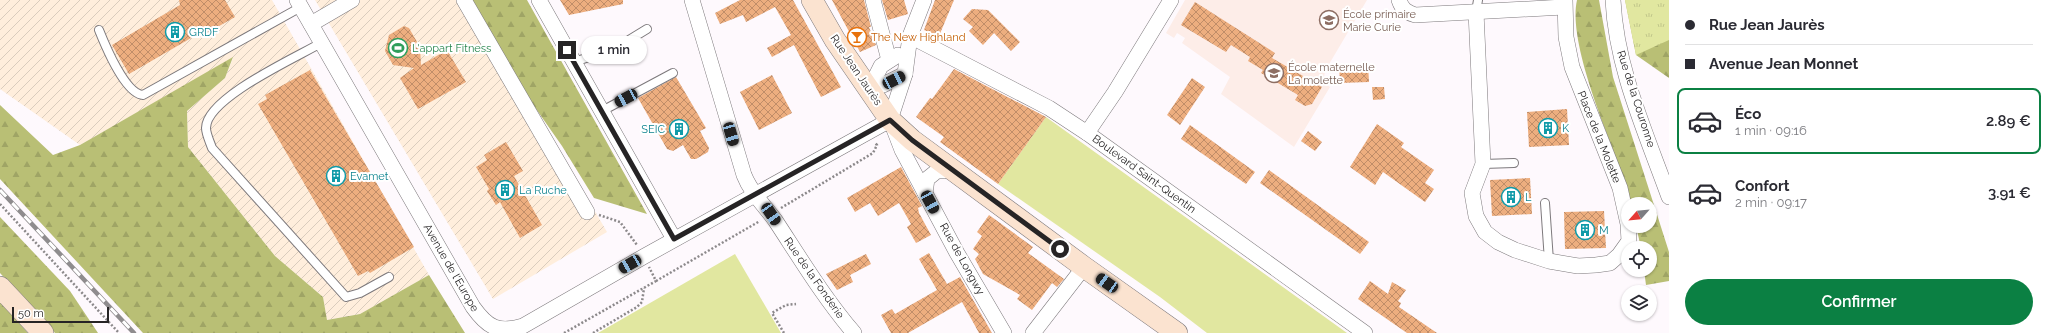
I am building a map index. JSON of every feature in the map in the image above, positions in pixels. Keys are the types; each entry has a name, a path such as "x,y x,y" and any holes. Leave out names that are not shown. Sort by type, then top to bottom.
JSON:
{"main road":[{"name":"Rue Jean Jaurès","path":"812,0 855,70 890,120 912,140 1084,267 1177,333"},
{"path":"0,287 43,333"}],"street":[{"path":"311,24 352,0"},
{"path":"464,0 590,213"},
{"path":"539,0 674,239"},
{"name":"Rue de la Fonderie","path":"692,0 744,176 749,188 771,214 821,290 854,333"},
{"path":"874,0 885,63"},
{"path":"890,120 905,74 909,41 924,0"},
{"path":"1087,133 1115,92 1171,0"},
{"name":"Place de la Molette","path":"1399,0 1401,6 1407,12 1414,15 1477,6 1564,4 1566,37 1572,67 1620,188 1627,218 1629,241 1619,255 1610,263 1578,266 1549,261 1515,250 1498,242 1486,232 1476,216 1472,194 1483,164 1477,6"},
{"name":"Rue de la Couronne","path":"1613,0 1621,56 1669,196"},
{"name":"Avenue de l'Europe","path":"299,3 473,307 481,318 496,330 504,331 523,326 674,239 890,120"},
{"path":"869,90 885,63 909,41"},
{"name":"Boulevard Saint-Quentin","path":"909,41 1049,108 1087,133 1365,333"},
{"path":"855,70 885,63"},
{"path":"869,90 905,74"},
{"name":"Rue de Longwy","path":"890,120 902,150 925,193 1004,333"},
{"path":"925,193 927,179 937,171 953,170"},
{"path":"1034,333 1084,267"}],"lane":[{"path":"99,30 126,85 136,94 143,95 299,3"},
{"path":"574,62 616,48 647,29"},
{"path":"321,43 242,87 215,107 206,127 212,148 346,297 360,293 389,277"},
{"path":"602,111 674,73"},
{"path":"1483,164 1514,163"},
{"path":"1545,203 1549,261"}],"path":[{"path":"564,333 873,154 877,145 868,131"},
{"path":"0,204 119,333"},
{"path":"590,213 620,222 632,237 656,280"},
{"path":"593,333 638,307 642,302 644,288"},
{"path":"784,333 772,313 786,305 796,304"}],"shaded area":[{"path":"0,0 272,0 429,275 360,314 327,320 323,297 275,256 188,147 187,111 225,78 233,58 80,145 0,89"},
{"path":"315,0 472,0 607,232 493,299"},
{"name":"École maternelle La molette","path":"1185,0 1367,0 1325,71 1324,78 1326,84 1330,87 1294,147 1221,94 1230,77 1182,43 1185,38 1177,33 1174,38 1166,33"}],"green space":[{"path":"472,0 527,0 647,214 594,198 562,146 534,106"},
{"path":"1577,0 1599,0 1613,77 1651,197 1629,197 1627,186 1592,93 1584,67 1578,41 1576,19"},
{"path":"1625,0 1669,0 1669,78 1636,55"},
{"path":"1625,0 1669,0 1669,40 1636,55"},
{"path":"233,57 225,78 187,111 188,147 275,256 323,297 327,320 360,314 429,275 465,333 143,333 0,179 0,105 53,155 80,145"},
{"path":"1046,117 1347,333 1207,333 1160,297 998,184"},
{"path":"1657,214 1669,252 1669,281 1646,285 1645,277 1657,277 1657,241 1639,241 1638,233 1657,233"},
{"path":"0,217 70,291 98,333 55,333 0,273"},
{"path":"735,254 781,333 598,333"},
{"path":"0,302 28,333 0,333"}],"building":[{"name":"GRDF","path":"179,0 225,0 235,17 200,37 198,34 129,74 112,45 180,5"},
{"path":"560,0 623,0 623,4 569,15"},
{"path":"740,0 793,0 841,87 821,97 794,45 772,57 767,48 791,35 775,7 746,22 743,15 720,24 715,13"},
{"path":"832,0 864,0 871,27 869,27 876,45 860,52"},
{"path":"882,0 904,0 908,14 888,20"},
{"path":"935,0 954,0 939,36 924,30"},
{"path":"1195,2 1275,53 1272,58 1322,87 1312,104 1305,106 1295,100 1298,95 1261,73 1263,70 1248,61 1250,57 1231,45 1226,52 1181,25"},
{"path":"972,9 988,10 1020,42 1011,51 994,33 983,45 969,31 973,27 963,19"},
{"path":"404,26 409,28 420,47 421,65 447,50 466,82 418,109 400,78 414,68 393,65 385,51 389,35"},
{"path":"1368,64 1369,82 1340,83 1339,65"},
{"path":"954,69 1046,117 998,184 940,142 944,137 916,117 930,98 932,99"},
{"name":"Evamet","path":"310,70 414,247 370,273 368,271 358,276 258,104 267,99 265,95"},
{"path":"772,75 792,113 759,130 740,92"},
{"name":"SEIC","path":"676,77 706,128 700,131 709,148 708,152 696,159 691,159 683,145 673,151 667,149 638,98"},
{"path":"1192,78 1205,87 1180,125 1167,115"},
{"path":"1372,87 1384,87 1385,99 1373,100"},
{"name":"K","path":"1567,109 1569,145 1529,147 1527,112"},
{"path":"1377,124 1404,143 1401,147 1434,170 1425,183 1434,189 1425,202 1383,172 1375,185 1350,167"},
{"path":"1190,125 1255,172 1246,184 1181,139"},
{"path":"1308,131 1322,142 1315,151 1301,141"},
{"name":"La Ruche","path":"506,142 523,171 514,176 542,225 520,238 500,202 496,205 487,191 489,189 476,167 487,160 484,155"},
{"path":"901,167 922,206 918,208 919,213 931,235 916,243 907,227 911,224 899,203 878,216 870,203 855,212 847,198"},
{"path":"1269,170 1369,242 1360,254 1260,183"},
{"name":"L","path":"1530,178 1532,214 1492,216 1490,180"},
{"name":"M","path":"1604,211 1606,248 1565,249 1564,212"},
{"path":"989,215 1033,247 1028,253 1064,279 1057,287 1052,283 1032,310 1017,299 1020,295 983,274 975,259 979,254 973,249 982,236 977,232"},
{"path":"929,253 947,284 960,277 992,333 979,333 962,302 908,333 891,333 881,315 892,309 895,314 937,290 919,259"},
{"path":"866,254 871,264 850,275 853,282 837,290 826,274"},
{"path":"1370,281 1388,294 1392,282 1406,290 1398,301 1401,303 1399,307 1437,333 1407,333 1358,299"}],"railway":[{"path":"0,190 134,333"}],"place":[{"name":"École primaire Marie Curie","path":"1329,20"},
{"name":"GRDF","path":"175,32"},
{"name":"The New Highland","path":"857,37"},
{"name":"L'appart Fitness","path":"398,48"},
{"name":"École maternelle La molette","path":"1274,73"},
{"name":"K","path":"1548,128"},
{"name":"SEIC","path":"679,129"},
{"name":"Evamet","path":"336,176"},
{"name":"La Ruche","path":"505,190"},
{"name":"L","path":"1511,197"},
{"name":"M","path":"1585,230"}],"route":[{"path":"567,50 674,239 890,120 912,140 1060,249"}]}
